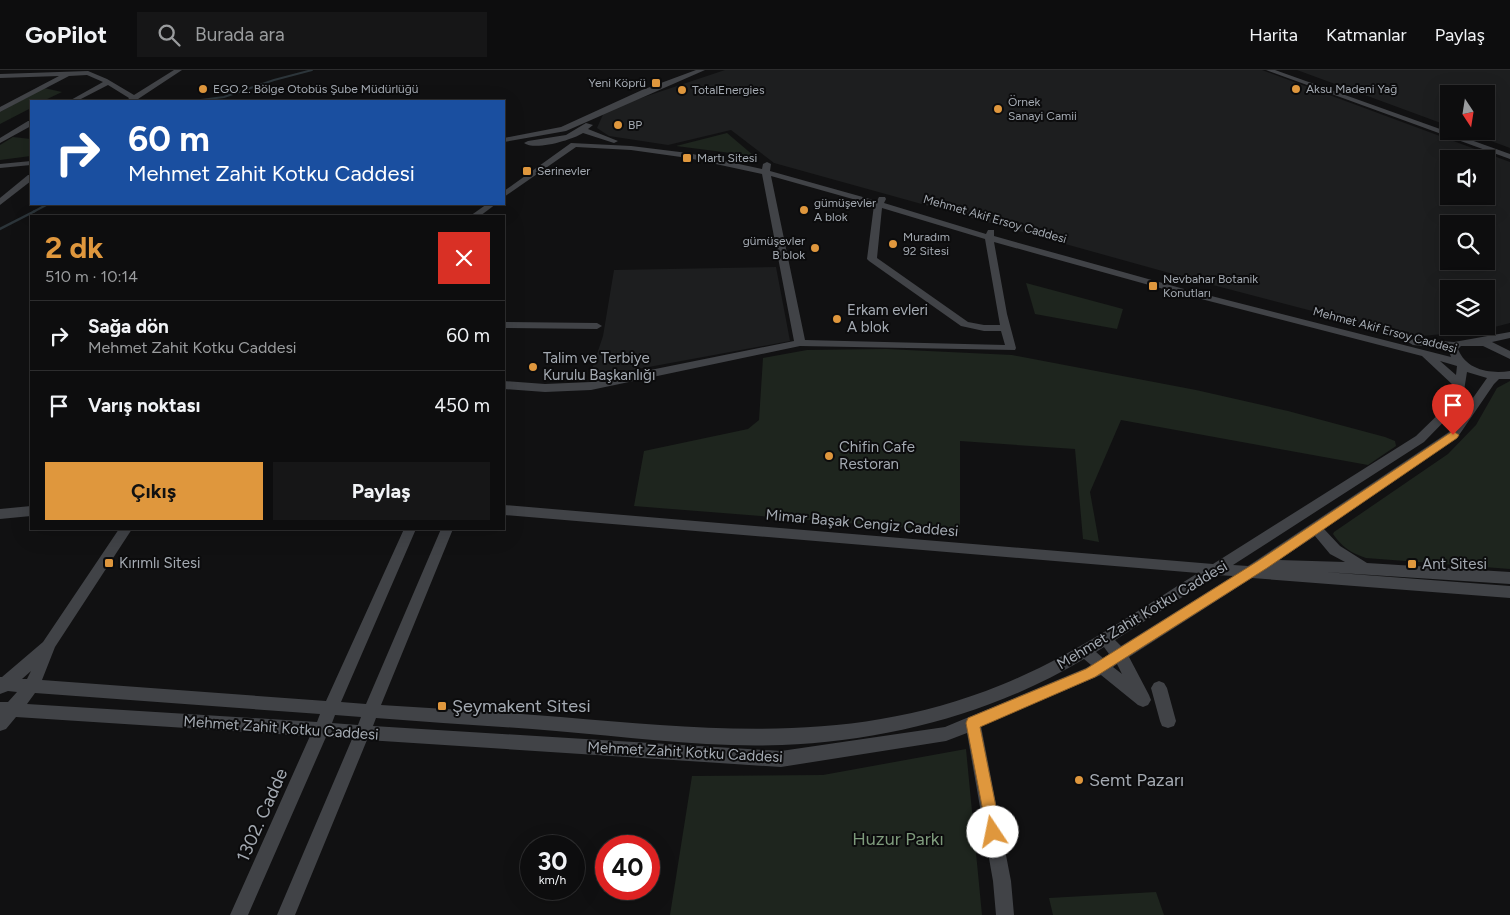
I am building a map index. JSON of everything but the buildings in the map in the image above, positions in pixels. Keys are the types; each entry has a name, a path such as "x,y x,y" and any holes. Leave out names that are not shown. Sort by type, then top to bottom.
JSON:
{"main road":[{"path":"0,76 88,73 108,82 132,100 179,70"},
{"path":"555,158 553,143 549,139 551,134 702,70"},
{"path":"1269,70 1510,157"},
{"path":"1282,70 1440,126"},
{"path":"0,110 69,73"},
{"path":"74,100 108,82"},
{"path":"505,144 553,143 583,130 606,110"},
{"path":"0,141 30,124"},
{"name":"Mehmet Akif Ersoy Caddesi","path":"563,129 574,128 583,130 624,145"},
{"path":"505,140 563,129"},
{"path":"505,194 555,158 587,138 588,135 583,130"},
{"path":"1479,140 1510,152"},
{"name":"Mehmet Akif Ersoy Caddesi","path":"553,143 624,145 767,167 1181,291 1418,350 1462,364 1478,372 1496,376"},
{"path":"0,164 30,162"},
{"path":"767,167 800,344"},
{"path":"0,202 30,178"},
{"path":"880,202 872,259 965,324 984,328 1005,328"},
{"path":"476,215 490,205"},
{"path":"505,385 544,388 591,386 800,344 1010,348 990,235"},
{"name":"Mehmet Akif Ersoy Caddesi","path":"990,235 1414,342 1454,345 1464,342 1478,342"},
{"path":"505,325 597,326"},
{"path":"1478,342 1510,335"},
{"path":"1478,342 1498,349 1510,356"},
{"path":"1454,345 1454,354 1462,364"},
{"path":"1418,350 1445,370 1458,384"},
{"name":"Mehmet Zahit Kotku Caddesi","path":"1,686 32,686 371,712 548,723 683,735 780,737 819,735 865,729 936,712 1000,693 1039,676 1106,640 1420,439 1456,403 1462,364"},
{"path":"1496,376 1510,375"},
{"name":"Mehmet Zahit Kotku Caddesi","path":"7,710 781,759 946,734 1091,673 1256,568 1453,435 1490,381 1496,376"},
{"name":"Mimar Başak Cengiz Caddesi","path":"505,510 1171,565 1218,568 1367,568 1510,578"},
{"path":"0,514 30,511"},
{"path":"1316,528 1335,550 1367,568"},
{"path":"0,724 7,710 32,686 50,644 125,530"},
{"name":"1302. Cadde","path":"240,915 410,530"},
{"path":"286,915 447,530"},
{"path":"1171,565 1183,580 1183,589"},
{"name":"Mimar Başak Cengiz Caddesi","path":"1256,568 1510,592"},
{"path":"1086,651 1143,700 1120,655 1106,640"},
{"path":"1,686 50,644"},
{"path":"1159,688 1168,721"},
{"path":"973,723 1002,881 1005,915"}],"shaded area":[{"path":"725,70 1262,70 1440,136 1440,140 1451,140 1478,150 1440,150 1440,205 1495,205 1495,156 1510,162 1510,323 1495,327 1495,280 1440,280 1440,334 1412,337 1209,284 774,163 731,130 668,145 609,136 597,128 605,110"},
{"path":"1297,70 1510,70 1510,148 1488,140 1495,140 1495,85 1440,85 1440,123"},
{"path":"776,267 790,341 589,378 603,336 614,270"}],"green space":[{"path":"44,88 62,92 45,100 30,100 30,109 0,124 0,112"},
{"path":"727,133 754,156 676,146"},
{"path":"13,137 30,139 30,156 0,160 0,145"},
{"path":"1026,283 1123,309 1117,329 1035,314"},
{"path":"886,349 1012,355 1196,390 1288,411 1385,437 1395,441 1396,446 1368,465 1121,420 1090,492 1099,542 1083,539 1075,449 960,441 960,532 634,506 644,451 748,429 759,420 763,358 807,350"},
{"path":"1510,381 1510,569 1366,558 1351,552 1340,543 1333,534 1334,532 1448,454 1476,425 1497,388"},
{"name":"Huzur Parkı","path":"966,749 982,915 670,915 692,776 823,775"},
{"path":"1156,892 1164,915 1053,915 1049,898"}],"waterway":[{"path":"201,100 224,97 274,80 312,70"},
{"path":"33,212 46,205"},
{"path":"0,229 35,211"}],"place":[{"name":"Yeni Köprü","path":"656,83"},
{"name":"EGO 2. Bölge Otobüs Şube Müdürlüğü","path":"203,89"},
{"name":"Aksu Madeni Yağ","path":"1296,89"},
{"name":"TotalEnergies","path":"682,90"},
{"name":"Örnek Sanayi Camii","path":"998,109"},
{"name":"BP","path":"618,125"},
{"name":"Martı Sitesi","path":"687,158"},
{"name":"Serinevler","path":"527,171"},
{"name":"gümüşevler A blok","path":"804,210"},
{"name":"Muradım 92 Sitesi","path":"893,244"},
{"name":"gümüşevler B blok","path":"815,248"},
{"name":"Nevbahar Botanik Konutları","path":"1153,286"},
{"name":"Erkam evleri A blok","path":"837,319"},
{"name":"Talim ve Terbiye Kurulu Başkanlığı","path":"533,367"},
{"name":"Chifin Cafe Restoran","path":"829,456"},
{"name":"Kırımlı Sitesi","path":"109,563"},
{"name":"Ant Sitesi","path":"1412,564"},
{"name":"Şeymakent Sitesi","path":"442,706"},
{"name":"Semt Pazarı","path":"1079,780"}],"route":[{"path":"993,832 973,723 1091,673 1263,564 1453,435"}]}
